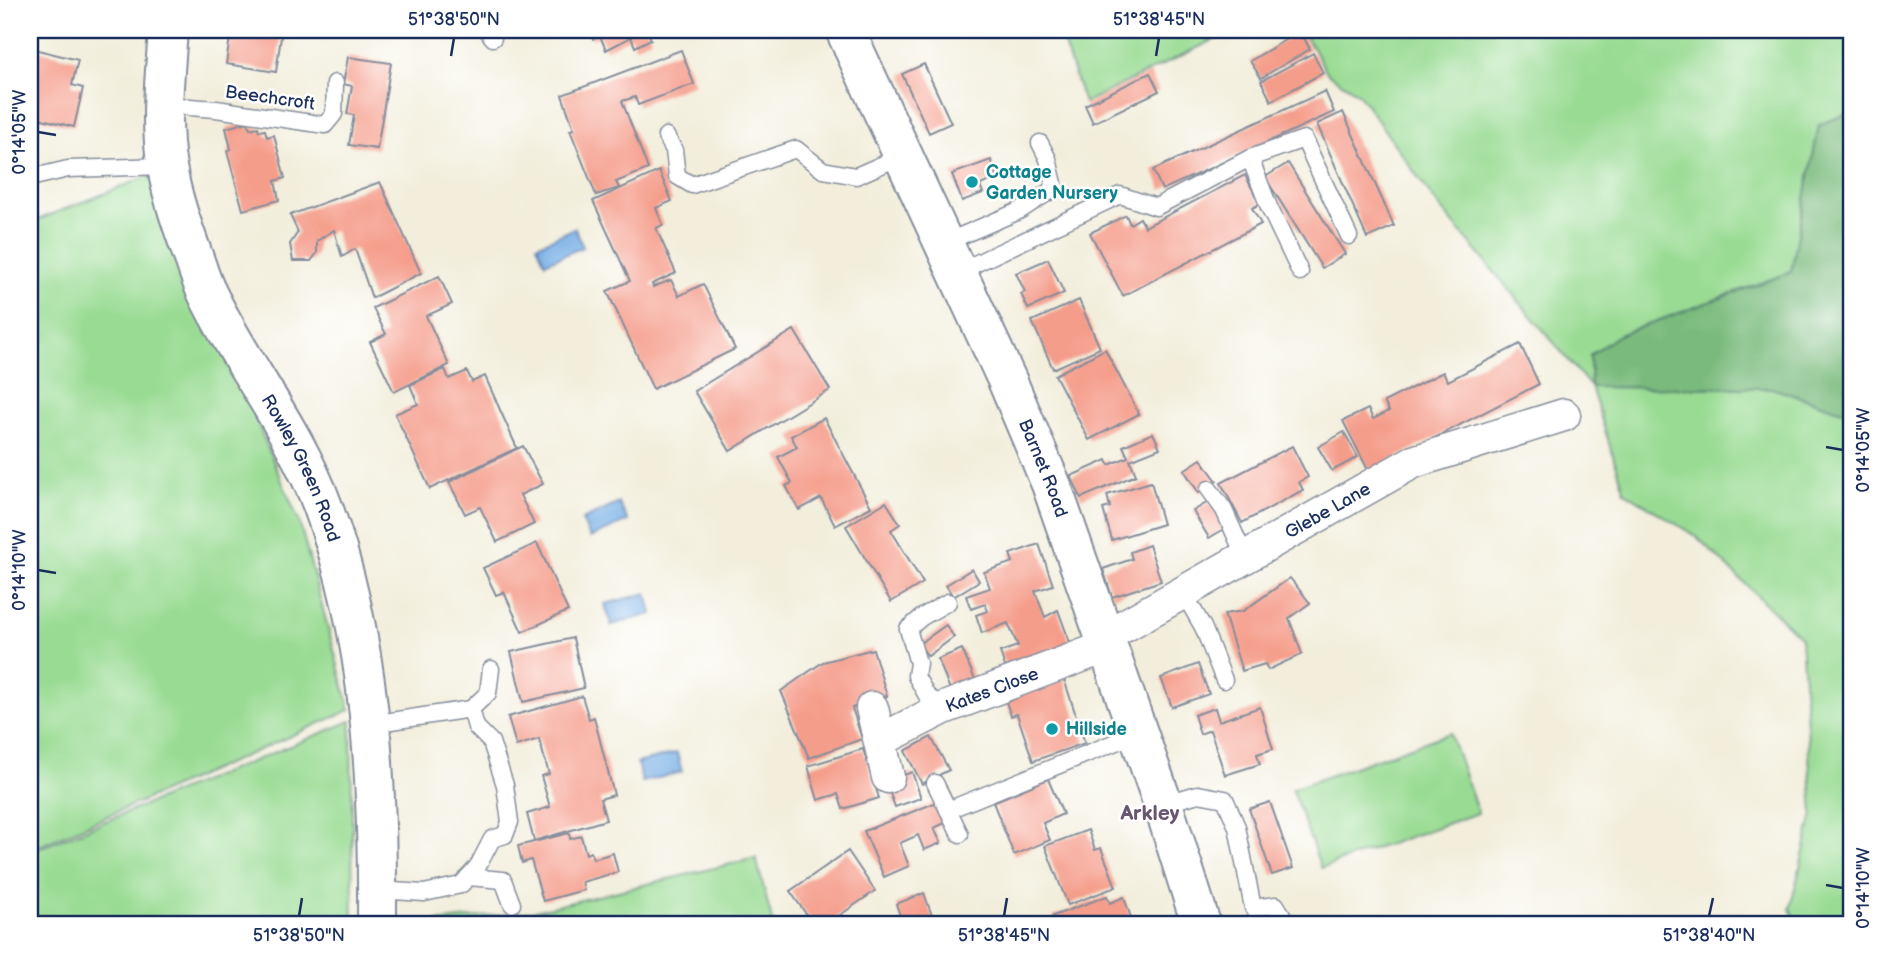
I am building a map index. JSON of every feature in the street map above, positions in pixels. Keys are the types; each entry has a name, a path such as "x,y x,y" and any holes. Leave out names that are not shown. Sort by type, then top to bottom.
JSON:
{"main road":[{"name":"Rowley Green Road","path":"167,30 163,105 167,166 176,210 206,292 306,466 323,505 338,550 357,626 371,723 378,907"},
{"name":"Barnet Road","path":"845,30 1007,380 1051,484 1163,804 1201,924"}],"street":[{"name":"Glebe Lane","path":"1106,641 1184,592 1413,462 1563,415"},
{"name":"Kates Close","path":"881,740 944,708 1106,641"},
{"path":"872,708 888,777"}],"lane":[{"name":"Beechcroft","path":"163,105 216,109 325,125 334,114 335,83"},
{"path":"666,136 674,150 677,176 692,185 796,149 823,170 856,177 904,155"},
{"path":"951,257 1120,195 1156,207 1250,158 1304,139 1349,236"},
{"path":"951,257 1055,188 1048,159 1040,143"},
{"path":"1250,158 1269,207 1300,272"},
{"path":"30,178 68,169 167,166"},
{"path":"1209,489 1224,510 1245,557"},
{"path":"1184,592 1203,627 1224,680"},
{"path":"944,708 926,696 916,676 918,663 908,629 922,617 948,602"},
{"path":"371,723 471,709 488,693 491,669"},
{"path":"378,907 461,885 478,866 492,839 505,835 510,822 505,785 491,742 476,727 471,709"},
{"path":"948,810 1138,733"},
{"path":"935,783 960,834"},
{"path":"1163,804 1198,794 1225,799 1237,827 1253,908 1276,905 1288,924"},
{"path":"468,877 503,880 512,904"}],"green space":[{"path":"1059,30 1234,30 1084,103"},
{"path":"1302,30 1852,30 1852,112 1819,125 1791,272 1619,335 1590,355 1591,387 1437,204 1358,93 1328,74"},
{"path":"1852,112 1852,414 1772,388 1591,387 1590,355 1619,335 1791,272 1819,125"},
{"path":"151,175 299,521 350,710 30,850 30,223"},
{"path":"1591,387 1772,388 1852,414 1852,924 1798,924 1790,909 1813,814 1801,638 1697,537 1625,492"},
{"path":"351,721 353,924 30,924 30,852"},
{"path":"1450,733 1478,813 1321,868 1292,789"},
{"path":"756,858 773,924 416,924 535,911"}],"water":[{"path":"575,228 583,247 545,263 537,245"},
{"path":"619,503 628,521 590,538 582,520"},
{"path":"647,593 652,614 611,625 605,604"},
{"path":"677,753 682,772 642,782 637,763"}],"building":[{"path":"231,30 282,30 276,72 226,64"},
{"path":"588,30 647,30 651,39 635,47 631,37 606,50 600,36 593,39"},
{"path":"1300,31 1310,49 1261,78 1250,61"},
{"path":"30,48 78,60 72,85 83,88 74,127 30,116"},
{"path":"681,50 694,84 638,105 635,97 622,101 648,169 616,182 619,188 596,195 570,130 574,129 562,95"},
{"path":"1313,53 1323,73 1271,101 1261,81"},
{"path":"348,57 391,63 377,149 349,145 354,115 347,114 352,86 343,84"},
{"path":"924,64 951,123 929,133 902,74"},
{"path":"1150,73 1159,91 1093,123 1085,105"},
{"path":"1325,91 1334,112 1162,190 1153,170"},
{"path":"1343,112 1394,226 1367,238 1317,124"},
{"path":"248,122 250,129 258,127 259,131 265,130 267,137 274,135 285,178 275,181 279,200 243,210 227,151 231,149 226,128"},
{"name":"Cottage Garden Nursery","path":"991,160 998,178 980,185 983,193 962,201 952,174"},
{"path":"1288,163 1345,254 1322,268 1265,177"},
{"path":"659,171 672,201 656,208 663,225 656,228 676,273 652,284 653,287 671,280 679,296 703,284 735,349 653,389 607,291 630,281 593,201"},
{"path":"1245,175 1260,204 1252,208 1261,224 1123,296 1090,233 1126,215 1130,224 1140,218 1145,227"},
{"path":"380,182 421,273 372,298 355,249 342,257 334,230 317,241 317,253 311,261 293,261 290,244 298,232 290,215"},
{"path":"1048,259 1064,293 1028,309 1021,294 1025,292 1016,273"},
{"path":"439,276 452,304 426,316 449,365 394,392 370,342 386,334 373,308"},
{"path":"1079,300 1100,348 1053,369 1032,321"},
{"path":"794,330 830,390 730,451 694,391"},
{"path":"1520,344 1539,384 1369,472 1343,421 1368,409 1373,419 1389,411 1384,402 1443,372 1448,381"},
{"path":"1105,349 1139,414 1089,440 1055,375"},
{"path":"445,369 449,379 467,371 472,382 485,376 517,448 430,489 395,414 418,404 410,385"},
{"path":"824,418 871,507 835,526 821,498 799,510 786,486 792,483 778,457 797,447 791,436"},
{"path":"1344,432 1358,457 1332,471 1318,447"},
{"path":"1153,433 1160,448 1130,460 1136,475 1081,498 1071,476 1107,460 1109,465 1128,457 1123,446"},
{"path":"523,446 543,484 520,495 534,524 497,542 480,507 465,514 449,482"},
{"path":"1292,446 1308,477 1299,482 1303,490 1242,523 1221,483"},
{"path":"1201,459 1217,481 1199,493 1184,470"},
{"path":"1151,482 1163,524 1112,540 1103,509 1110,507 1107,495"},
{"path":"1210,501 1226,528 1209,538 1193,511"},
{"path":"886,502 900,524 891,530 923,583 891,602 846,526"},
{"path":"537,543 568,611 522,632 504,592 496,595 483,568"},
{"path":"1039,544 1053,585 1035,591 1045,617 1058,610 1074,654 1009,678 1000,652 1018,646 1008,623 982,633 976,615 988,611 985,604 971,609 966,596 990,588 984,572 1013,562 1010,554"},
{"path":"1149,545 1161,581 1112,597 1103,569 1132,559 1130,552"},
{"path":"972,569 979,581 953,597 946,585"},
{"path":"1290,578 1310,603 1289,618 1302,654 1268,670 1265,664 1242,671 1224,614 1243,611"},
{"path":"946,625 954,637 928,656 919,644"},
{"path":"573,638 584,688 523,702 511,652"},
{"path":"873,649 887,696 852,708 862,739 809,758 781,691 823,662"},
{"path":"962,649 976,682 951,692 938,659"},
{"path":"1198,664 1209,694 1172,707 1161,678"},
{"name":"Hillside","path":"1064,679 1085,743 1033,761 1017,714 1011,716 1005,699"},
{"path":"582,696 589,719 594,717 614,795 600,799 606,820 534,841 527,814 550,807 541,776 549,774 539,739 516,746 508,717"},
{"path":"1260,707 1273,749 1257,754 1260,764 1225,775 1210,730 1200,734 1194,715 1215,708 1219,721"},
{"path":"931,737 949,770 922,784 905,751"},
{"path":"863,749 879,798 843,809 838,794 818,800 808,766"},
{"path":"912,772 921,798 895,807 886,782"},
{"path":"1048,779 1063,814 1043,823 1050,840 1014,855 993,802"},
{"path":"937,802 947,822 934,828 941,843 924,850 918,835 900,843 909,866 884,877 864,831"},
{"path":"1270,802 1293,868 1272,875 1249,809"},
{"path":"1088,830 1095,850 1101,848 1116,887 1068,905 1045,846"},
{"path":"569,833 570,839 581,836 586,854 591,852 593,859 613,853 618,872 582,882 584,890 543,901 531,860 522,863 518,846"},
{"path":"848,851 875,891 827,924 813,924 790,891"},
{"path":"924,893 935,924 903,924 896,904"},
{"path":"1107,896 1110,903 1124,897 1133,924 1055,924 1053,916"}],"place":[{"name":"Cottage Garden Nursery","path":"972,182"},
{"name":"Hillside","path":"1052,729"}],"district":[{"name":"Arkley","path":"1150,813"}]}
